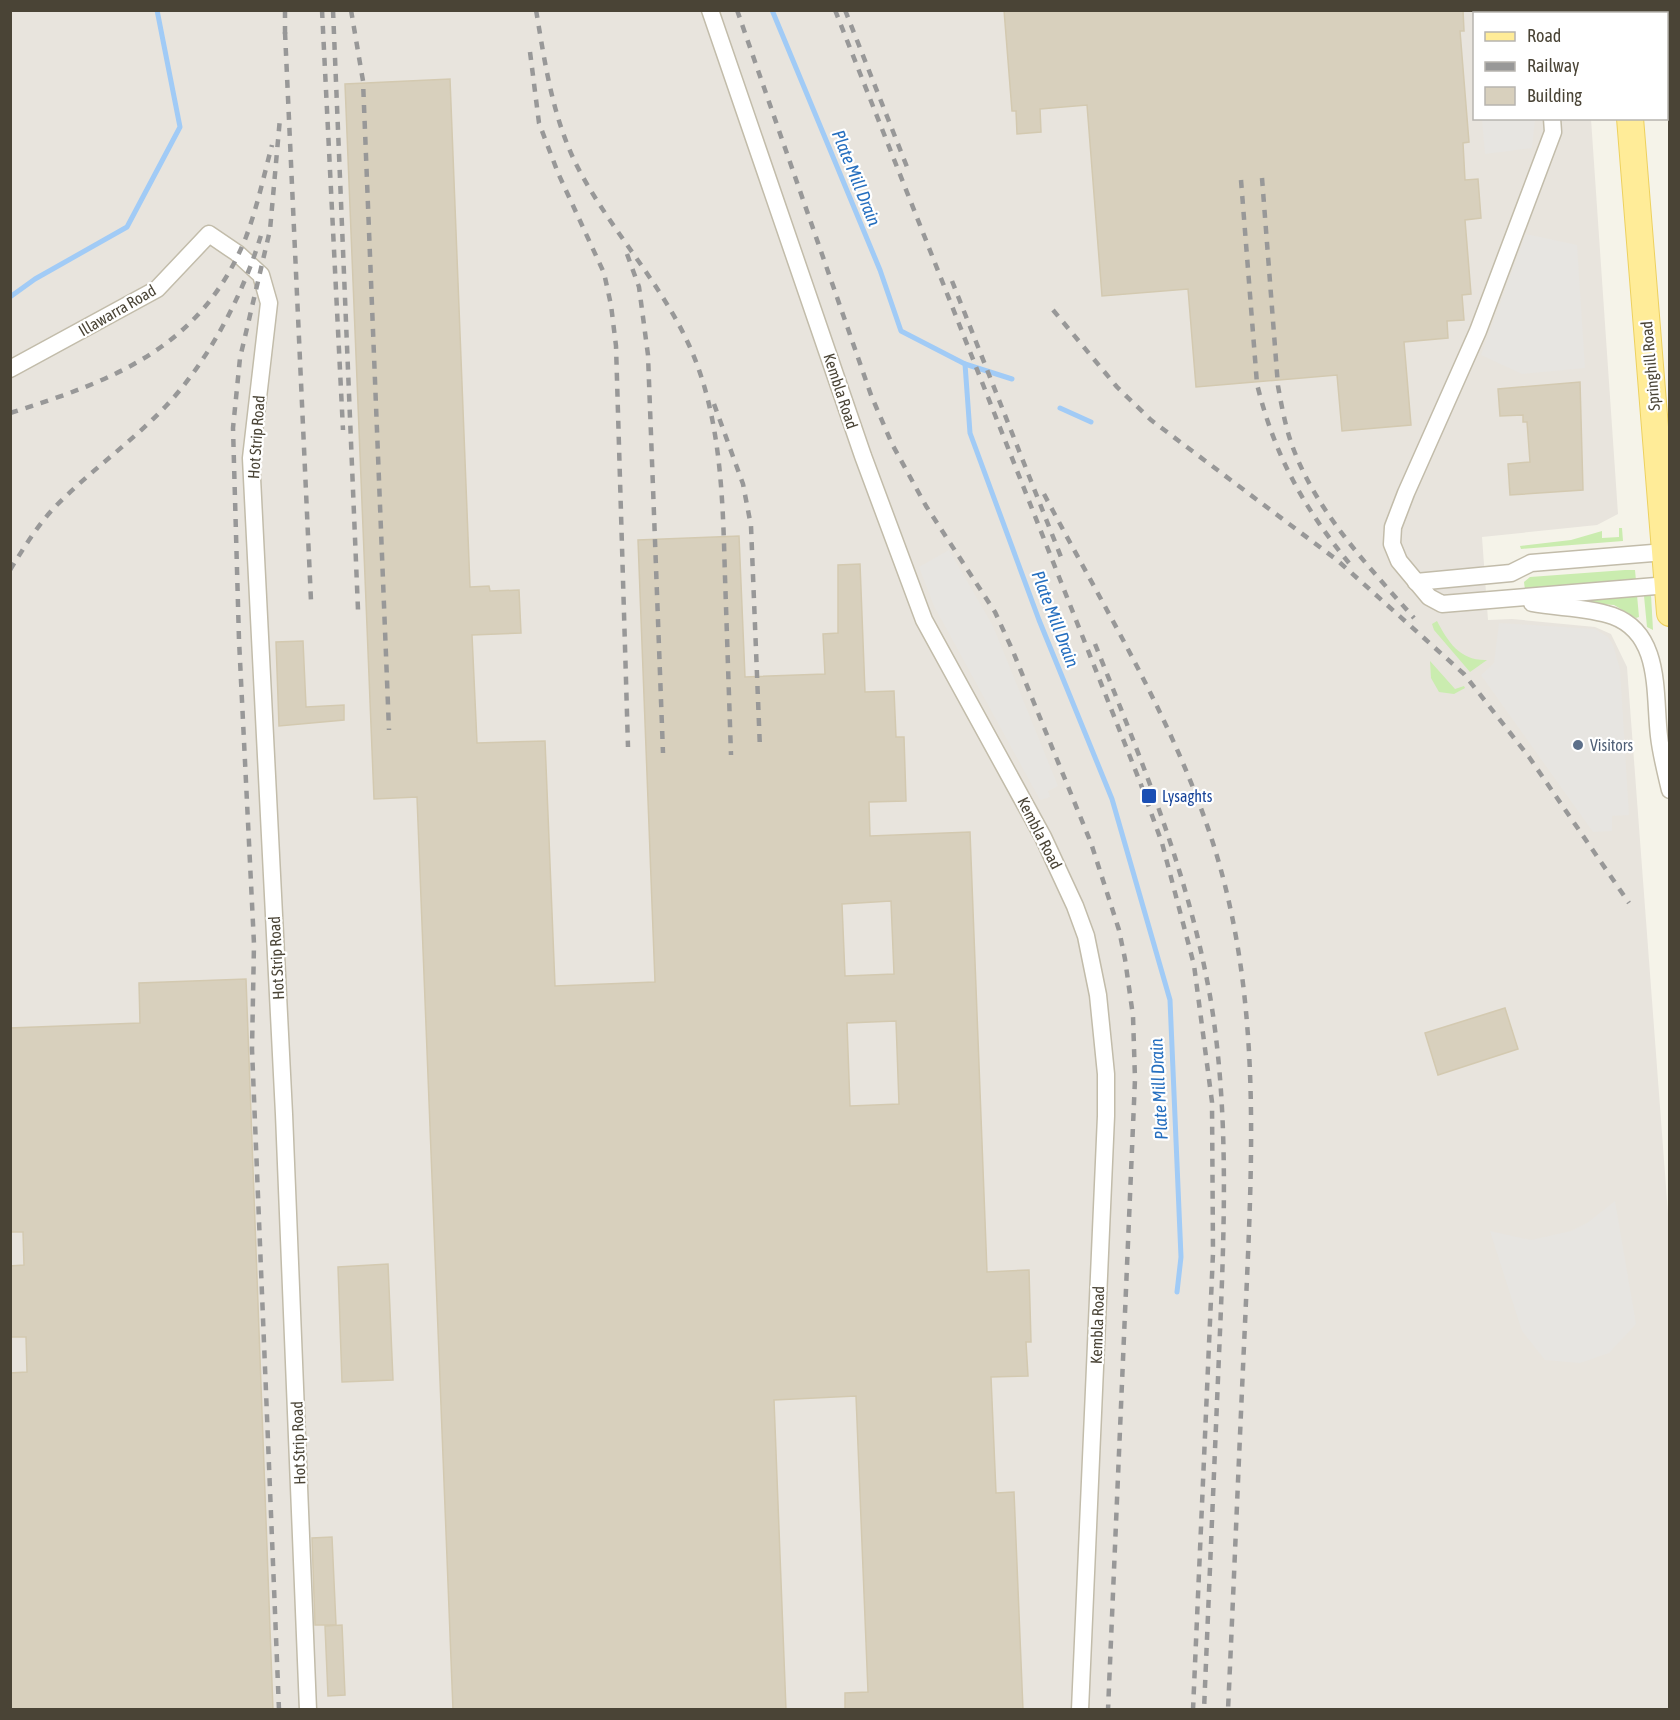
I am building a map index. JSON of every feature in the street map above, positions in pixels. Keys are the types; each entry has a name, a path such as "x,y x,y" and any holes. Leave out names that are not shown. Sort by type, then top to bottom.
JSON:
{"main road":[{"path":"1668,10 1670,31"},
{"name":"Springhill Road","path":"1630,120 1667,552 1670,613"}],"street":[{"name":"Kembla Road","path":"710,10 863,456 924,620 1043,837 1075,906 1093,965 1103,1035 1106,1095 1080,1710"},
{"path":"1552,120 1553,132 1478,331 1398,510 1392,544 1399,561 1416,582 1440,604 1669,585"},
{"name":"Illawarra Road","path":"10,369 157,289 209,234"},
{"name":"Hot Strip Road","path":"209,234 237,253 261,275 269,303 251,458 284,1114 308,1710"},
{"path":"1416,582 1510,573 1531,563 1667,552"},
{"path":"1510,573 1513,599"},
{"path":"1513,599 1609,615 1629,624 1640,634 1651,662 1659,737 1670,790"}],"shaded area":[{"path":"11,11 1584,11 1473,12 1473,120 1591,120 1618,514 1597,525 1482,537 1488,620 1512,619 1595,627 1611,634 1627,667 1669,1227 1669,1709 11,1710"},
{"path":"1473,11 1530,11 1530,12"},
{"path":"1482,120 1535,120 1532,148 1485,154"},
{"path":"1526,234 1577,245 1585,368 1522,374 1481,355"},
{"path":"949,550 993,626 1058,786 1048,791 1050,797 1040,800 934,606 919,567"},
{"name":"Visitors","path":"1499,623 1595,629 1608,637 1613,645 1620,669 1629,815 1612,816 1612,831 1593,832 1481,675 1494,663"},
{"path":"1615,1201 1636,1324 1609,1353 1580,1363 1545,1360 1522,1331 1490,1231 1531,1240 1571,1231 1587,1223"}],"green space":[{"path":"1619,528 1622,528 1623,541 1521,549 1520,546 1571,540 1602,531 1602,538 1619,537"},
{"path":"1635,570 1636,581 1525,590 1524,582 1530,577"},
{"path":"1637,595 1639,617 1636,618 1614,605 1556,601"},
{"path":"1651,595 1653,630 1647,627 1644,596"},
{"path":"1437,621 1451,643 1462,654 1487,660 1470,672 1434,630 1432,624"},
{"path":"1430,661 1455,689 1464,686 1465,688 1454,694 1439,692 1431,678"}],"building":[{"path":"1004,10 1463,10 1464,31 1460,31 1469,142 1463,143 1465,180 1478,179 1481,218 1465,220 1471,294 1462,295 1464,320 1447,321 1448,338 1404,342 1411,425 1342,431 1337,375 1196,387 1188,289 1102,296 1087,105 1040,109 1041,132 1017,134 1016,111 1012,111"},
{"path":"450,79 470,587 489,586 490,591 519,590 521,633 472,635 477,743 545,741 555,986 655,982 638,540 739,536 745,677 825,674 823,634 838,633 838,565 860,564 865,692 894,691 896,737 904,737 906,801 869,802 870,836 970,832 987,1272 1029,1270 1031,1342 1026,1342 1028,1376 991,1377 996,1493 1014,1492 1023,1710 845,1710 845,1693 868,1692 856,1396 774,1400 786,1710 453,1710 417,797 374,799 345,84","holes":["891,901 894,974 845,976 842,904","896,1021 899,1104 850,1106 847,1023"]},
{"path":"1580,382 1583,490 1510,495 1508,464 1530,462 1527,422 1523,422 1523,415 1500,416 1498,389"},
{"path":"303,641 306,707 344,705 344,720 279,726 276,642"},
{"path":"246,979 273,1710 10,1710 10,1373 27,1372 26,1337 10,1337 10,1266 24,1265 23,1232 10,1232 10,1028 140,1023 139,983"},
{"path":"1505,1008 1518,1049 1438,1075 1425,1033"},
{"path":"388,1264 393,1380 342,1382 338,1267"},
{"path":"332,1537 336,1625 315,1625 312,1538"},
{"path":"342,1625 345,1695 328,1696 325,1626"}],"waterway":[{"path":"10,297 35,279 127,227 180,127 157,10"},
{"name":"Plate Mill Drain","path":"772,10 880,270 901,331 965,364 970,433 1039,620 1112,799 1170,1000 1181,1257 1177,1292"},
{"path":"965,364 1012,379"},
{"path":"1060,408 1091,422"}],"railway":[{"path":"285,10 285,38"},
{"path":"322,10 343,430"},
{"path":"333,10 358,610"},
{"path":"351,10 363,81 389,730"},
{"path":"536,10 555,108 576,164 674,316 688,342 707,395 717,447 722,499 731,755"},
{"path":"737,10 871,395 892,444 926,506 995,612 1091,843 1119,930 1133,1016 1135,1079 1108,1710"},
{"path":"835,10 1140,782 1162,843 1194,965 1212,1102 1213,1253 1193,1710"},
{"path":"845,10 909,172"},
{"path":"285,32 311,601"},
{"path":"530,52 539,123 558,173 604,273 611,305 616,346 628,747"},
{"path":"279,1710 252,1049 254,944 239,640 233,428 240,358 270,230 280,118"},
{"path":"10,413 85,387 119,372 151,354 180,332 205,306 228,275 246,237 272,145"},
{"path":"1262,178 1278,386 1292,445 1305,476 1332,520 1414,618"},
{"path":"1241,180 1257,384 1264,409 1281,457 1292,479 1318,521 1349,563"},
{"path":"10,570 35,531 52,510 152,420 197,368 224,324 246,278 262,232"},
{"path":"627,254 639,287 648,355 663,753"},
{"path":"952,281 1061,557"},
{"path":"1053,310 1117,387 1151,420 1337,560 1464,674 1529,757 1629,903"},
{"path":"714,404 743,484 751,526 760,749"},
{"path":"1044,494 1136,664 1196,794 1212,840 1228,899 1240,959 1247,1019 1251,1140 1248,1263 1228,1710"},
{"path":"1095,644 1162,817 1189,905 1210,996 1221,1085 1224,1220 1204,1710"}],"place":[{"name":"Visitors","path":"1578,745"},
{"name":"Lysaghts","path":"1149,796"}]}
